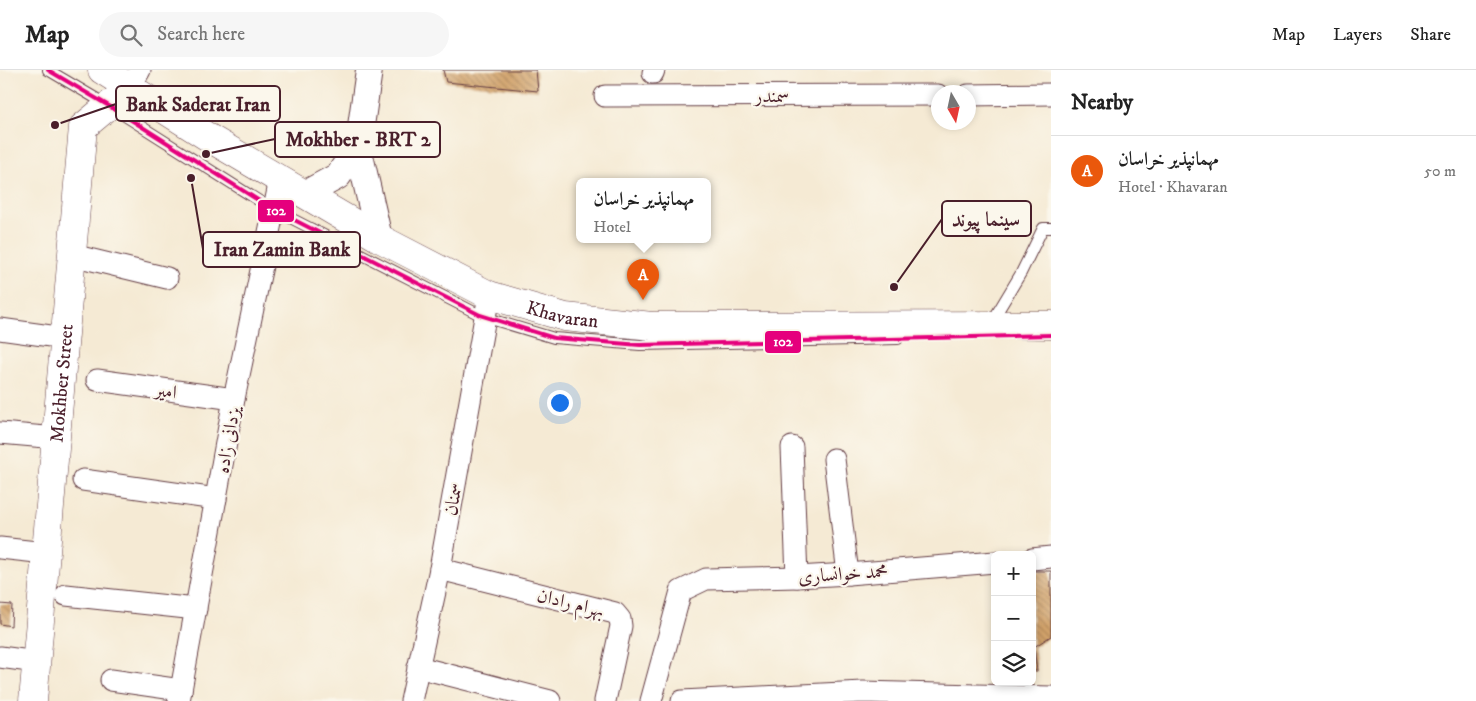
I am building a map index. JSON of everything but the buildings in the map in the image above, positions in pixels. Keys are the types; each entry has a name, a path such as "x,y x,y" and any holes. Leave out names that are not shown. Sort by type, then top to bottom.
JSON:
{"main road":[{"name":"Khavaran","path":"80,70 135,79"},
{"name":"Khavaran","path":"102,70 135,79 211,139 379,238 486,306 652,326 1051,325"},
{"name":"Mokhber Street","path":"34,701 83,127 109,106 135,79"}],"street":[{"path":"369,70 358,147 379,238"},
{"path":"976,95 1051,94"},
{"name":"سمندر","path":"605,96 931,95"},
{"path":"305,194 338,176 358,147"},
{"name":"یزدانی زاده","path":"180,696 234,399 280,180"},
{"path":"72,255 167,278"},
{"name":"سمنان","path":"411,701 440,569 486,306"},
{"path":"0,329 65,338"},
{"name":"امیر","path":"97,380 234,399"},
{"path":"0,433 57,438"},
{"path":"792,446 797,577"},
{"path":"834,459 848,574"},
{"path":"83,480 216,499"},
{"path":"0,548 46,553"},
{"path":"1036,558 1051,557"},
{"name":"محمد خوانساری","path":"651,701 681,591 706,579 797,577 991,562"},
{"name":"بهرام رادان","path":"440,569 615,613 620,619 621,626 605,701"},
{"path":"66,595 196,609"},
{"path":"0,657 37,662"},
{"path":"418,667 550,701"},
{"path":"111,680 180,696"},
{"path":"682,701 863,697 1051,697"}],"lane":[{"path":"48,70 274,209 554,338 640,345 1051,336"},
{"path":"989,326 1020,273 1043,228 1051,228"}],"transit line":[{"name":"102","path":"48,70 109,106 269,207 480,315 554,338 640,345 1051,335"}],"place":[{"name":"Bank Saderat Iran","path":"55,125"},
{"name":"Mokhber - BRT 2","path":"206,154"},
{"name":"Iran Zamin Bank","path":"191,178"},
{"name":"سینما پیوند","path":"894,287"},
{"name":"مهمانپذیر خراسان","path":"643,300"}]}
